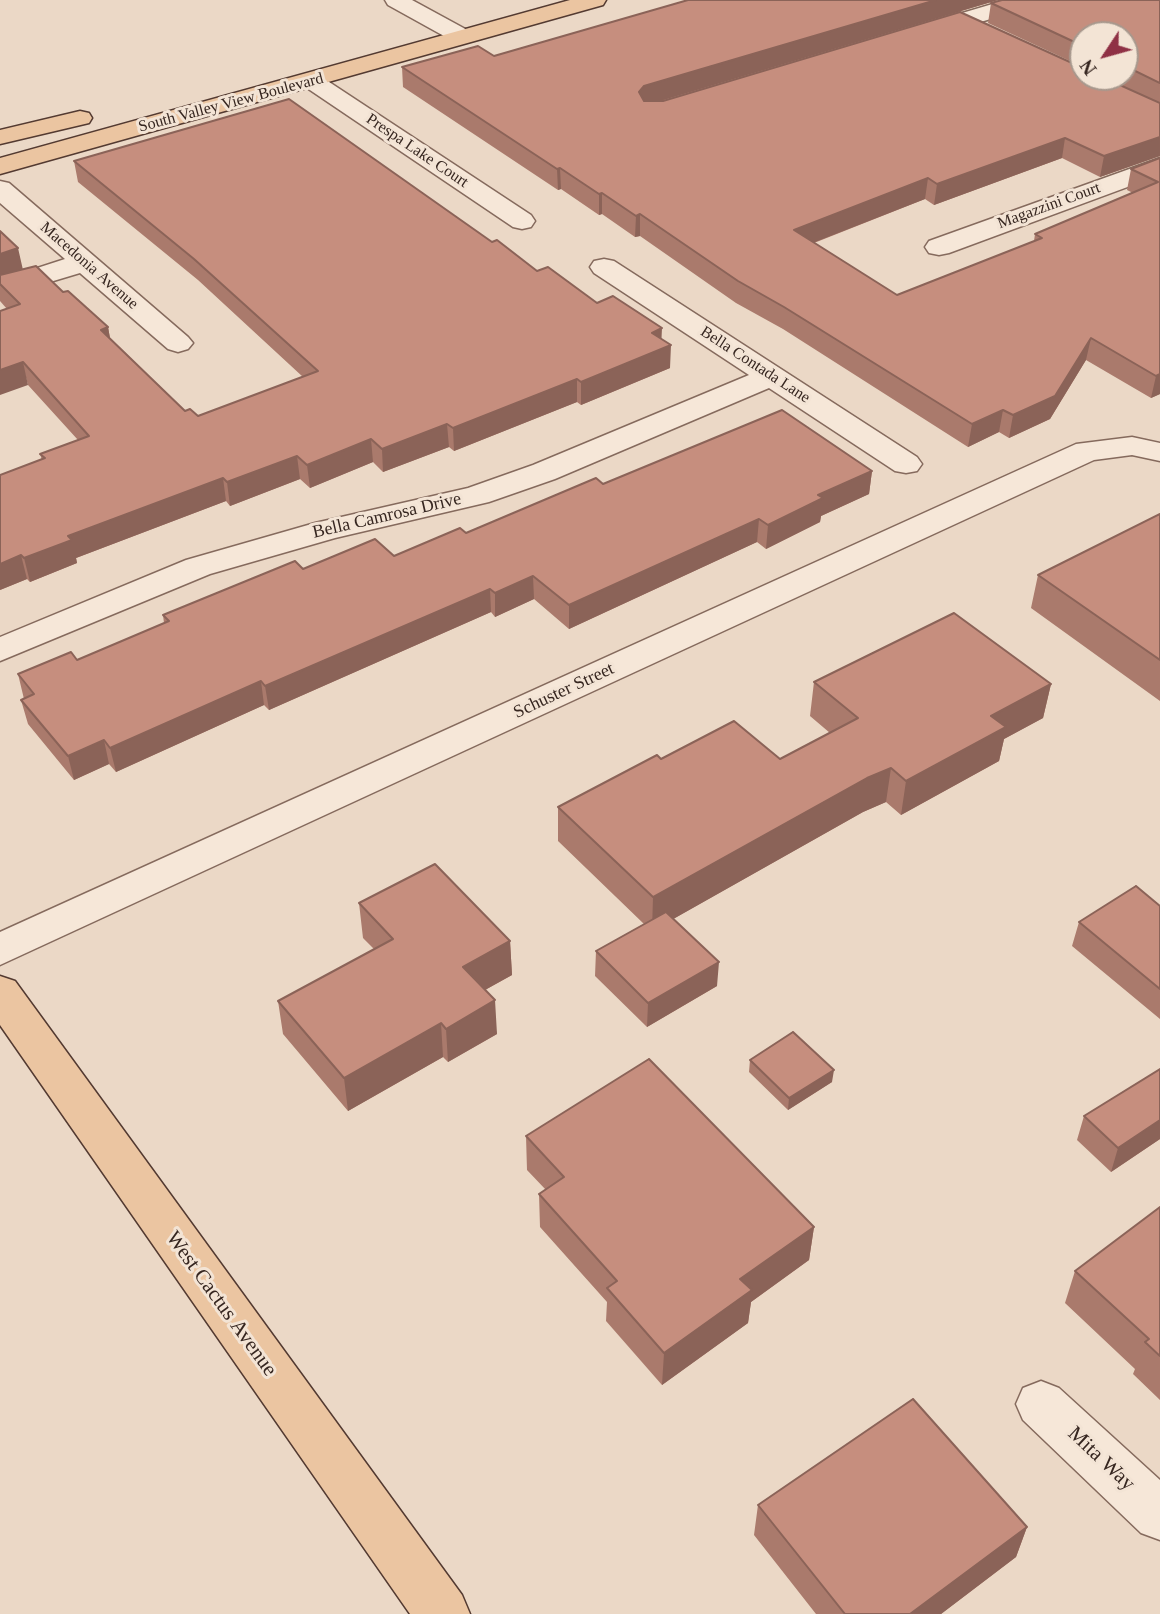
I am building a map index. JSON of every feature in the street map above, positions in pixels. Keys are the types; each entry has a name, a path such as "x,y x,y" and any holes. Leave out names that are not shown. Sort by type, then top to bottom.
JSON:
{"main road":[{"name":"South Valley View Boulevard","path":"0,166 595,0"},
{"name":"South Valley View Boulevard","path":"133,105 357,50 461,36"},
{"path":"0,137 107,111"},
{"name":"West Cactus Avenue","path":"0,992 443,1614"}],"street":[{"path":"396,0 461,36"},
{"path":"906,37 1030,0"},
{"path":"960,21 985,33"},
{"name":"Prespa Lake Court","path":"312,81 522,221"},
{"name":"Magazzini Court","path":"939,247 1160,166"},
{"name":"Macedonia Avenue","path":"0,189 178,343"},
{"path":"0,289 85,262"},
{"name":"Bella Contada Lane","path":"604,267 906,464"},
{"name":"Bella Camrosa Drive","path":"0,650 198,567 274,543 478,495 544,472 771,376"},
{"name":"Schuster Street","path":"0,950 1087,452 1146,449"},
{"name":"Mita Way","path":"1041,1404 1160,1515"}],"building":[{"path":"688,0 936,0 644,86 639,92 644,101 663,101 960,12 1069,62 1069,91 1133,91 1160,103 1160,137 1104,156 1065,138 937,184 928,178 794,230 897,295 1042,238 1035,234 1158,182 1131,169 1160,158 1160,374 1156,376 1091,338 1055,396 1013,415 1003,410 972,424 738,281 640,214 636,216 560,168 557,169 402,67 478,46 494,56"},
{"path":"1002,0 1160,0 1160,83 1139,73 1139,21 1069,21 1069,39 991,3"},
{"path":"289,99 492,242 497,240 537,271 548,267 597,303 613,296 662,328 652,333 671,345 581,382 577,379 453,428 447,424 382,449 371,439 307,465 297,456 227,482 223,478 68,536 72,540 0,564 0,475 45,458 40,454 89,436 23,362 0,370 0,311 20,304 0,284 0,275 36,266 63,292 68,291 108,327 101,330 185,411 190,409 198,416 318,371 194,259 74,161"},
{"path":"0,231 18,248 0,254"},
{"path":"782,410 872,471 818,495 823,498 768,525 759,519 569,605 533,576 495,593 490,589 265,686 261,681 110,748 104,740 68,756 21,700 34,694 18,674 71,652 77,660 169,621 163,615 295,561 303,569 375,539 394,556 460,528 466,533 596,478 603,484"},
{"path":"1160,514 1160,660 1038,575"},
{"path":"954,613 1051,684 991,716 1006,727 906,781 891,768 867,778 653,897 558,807 657,755 661,759 734,721 780,759 858,718 814,682"},
{"path":"435,864 510,941 463,967 495,1000 446,1029 441,1023 344,1078 278,1001 393,939 359,903"},
{"path":"1136,886 1160,906 1160,989 1079,922"},
{"path":"666,912 719,962 648,1003 596,951"},
{"path":"793,1032 834,1070 789,1098 750,1060"},
{"path":"649,1059 814,1227 740,1279 752,1290 664,1353 607,1288 617,1281 539,1194 564,1177 526,1136"},
{"path":"1160,1069 1160,1120 1118,1148 1084,1116"},
{"path":"1160,1207 1160,1356 1145,1342 1149,1339 1075,1271"},
{"path":"913,1399 1027,1527 910,1614 845,1614 758,1505"}]}
